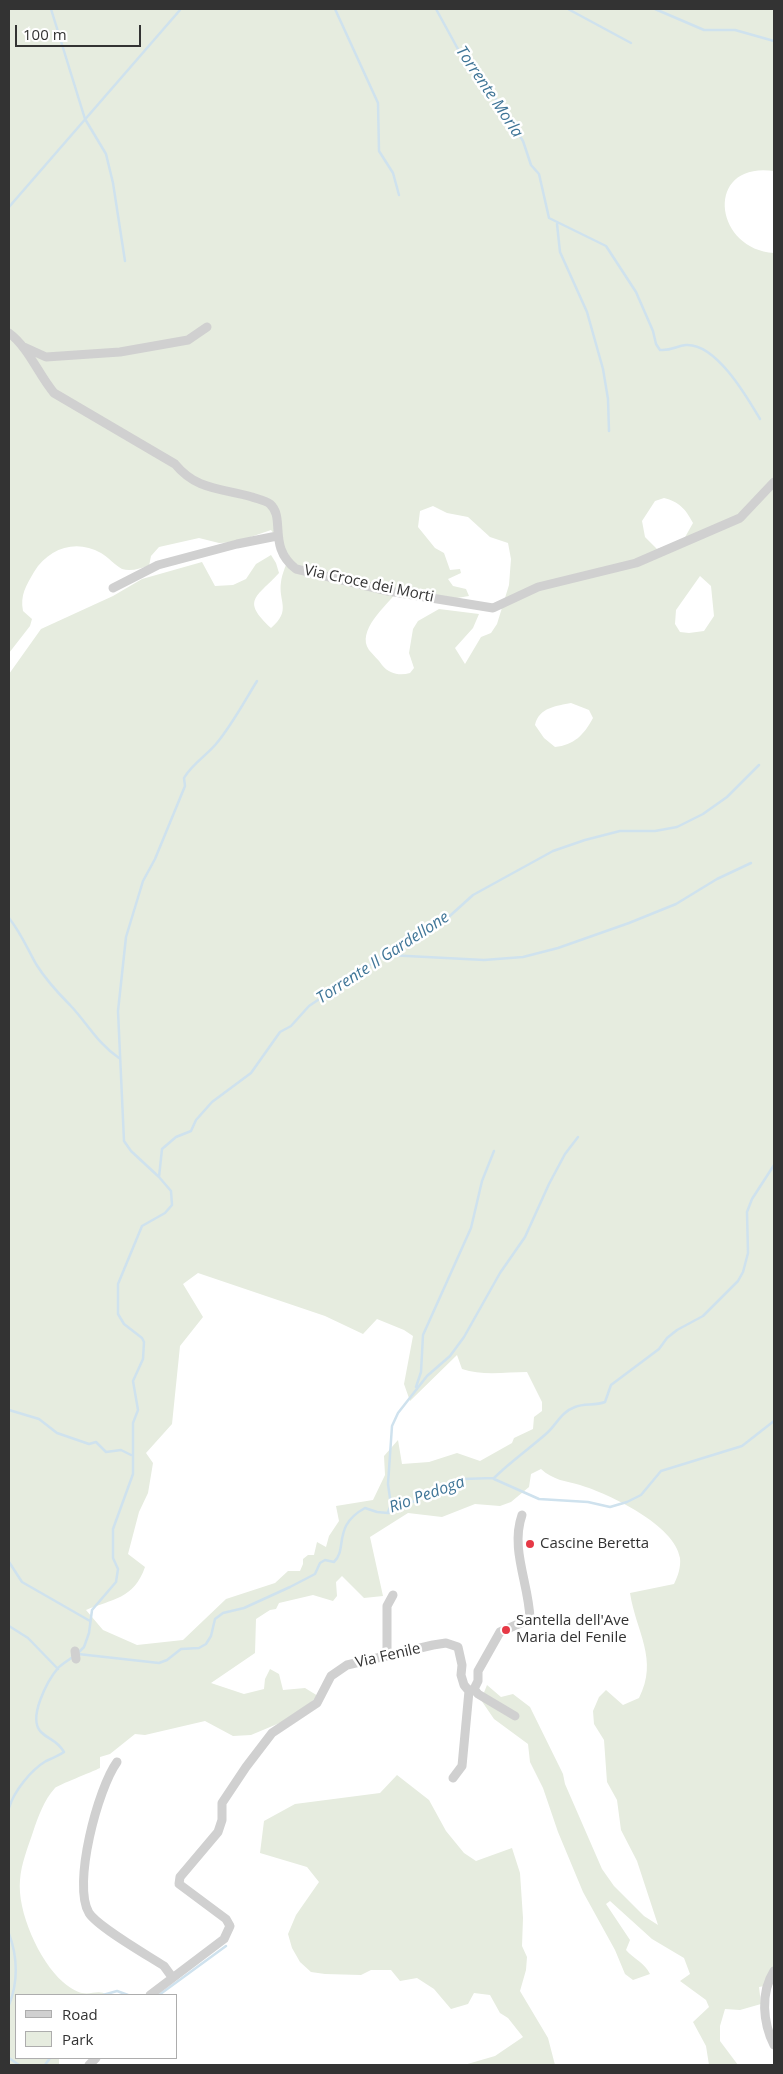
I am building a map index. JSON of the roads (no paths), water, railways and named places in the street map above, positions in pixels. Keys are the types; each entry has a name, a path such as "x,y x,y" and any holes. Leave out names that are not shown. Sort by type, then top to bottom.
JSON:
{"street":[{"path":"22,345 46,357 120,352 188,340 207,327"},
{"name":"Via Croce dei Morti","path":"9,333 22,345 54,393 175,464 186,478 209,488 238,493 268,503 275,510 278,520 277,536 282,553 288,563 296,569 388,591 493,608 538,587 636,563 740,518 774,482"},
{"path":"113,588 158,565 237,544 277,536"},
{"path":"453,1778 462,1766 472,1690 478,1681 478,1671 500,1632 530,1619 518,1547 518,1524 522,1515"},
{"path":"387,1656 387,1606 393,1595"},
{"name":"Via Fenile","path":"172,1977 224,1939 230,1926 226,1919 179,1884 185,1869 218,1832 222,1820 222,1803 272,1734 317,1703 331,1676 347,1665 446,1642 458,1647 462,1680 472,1690"},
{"path":"472,1690 515,1716"},
{"path":"117,1762 109,1774 98,1800 89,1842 83,1894 85,1904 93,1918 164,1966 172,1977 151,1994"},
{"path":"774,1971 765,1996 764,2012 768,2032 774,2045"}],"waterway":[{"path":"51,9 85,119 106,154 113,183 125,261"},
{"path":"335,9 378,103 379,151 393,173 399,195"},
{"name":"Torrente Morla","path":"436,9 459,51 496,99 523,141 531,165 539,174 549,218 606,246 636,292 660,350 668,350 686,345 697,347 708,353 719,362 739,385 760,419"},
{"path":"568,9 631,43"},
{"path":"655,9 704,30 735,30 774,41"},
{"path":"9,207 180,10"},
{"path":"557,224 560,252 587,312 603,369 608,399 609,431"},
{"path":"159,1177 131,1151 124,1141 118,1011 126,937 143,881 155,859 185,786 184,778 191,768 222,737 257,681"},
{"name":"Torrente Il Gardellone","path":"78,1653 84,1647 89,1633 92,1610 116,1582 118,1569 113,1558 113,1529 133,1474 133,1423 138,1410 133,1381 143,1359 144,1342 142,1338 124,1324 118,1314 118,1284 142,1226 165,1213 172,1205 171,1191 159,1177 162,1149 176,1137 191,1131 196,1120 212,1102 251,1073 280,1032 291,1026 309,1006 386,954 442,923 473,895 553,851 585,840 620,831 655,831 677,827 703,814 727,797 759,765"},
{"path":"388,955 484,960 523,957 558,948 676,904 717,879 751,863"},
{"path":"9,918 48,981 99,1040 119,1058"},
{"path":"388,1512 391,1505 388,1484 392,1426 398,1413 427,1376 450,1356 464,1337 500,1273 525,1237 549,1184 565,1154 578,1137"},
{"path":"416,1387 421,1372 423,1335 471,1228 482,1181 494,1151"},
{"name":"Rio Pedoga","path":"78,1654 159,1663 167,1660 181,1649 199,1648 206,1644 211,1636 215,1619 223,1613 244,1608 290,1587 315,1574 320,1563 325,1560 334,1562 338,1557 342,1537 348,1522 365,1508 388,1513 463,1479 494,1478 547,1433 570,1409 605,1402 611,1385 659,1349 667,1338 677,1330 703,1316 738,1281 743,1272 748,1253 747,1212 752,1199 774,1165"},
{"path":"9,1410 39,1419 57,1433 89,1444 96,1442 106,1452 121,1450 131,1455"},
{"path":"494,1479 539,1499 588,1502 610,1507 641,1495 661,1471 742,1446 774,1421"},
{"path":"9,1562 22,1582 90,1621"},
{"path":"9,1626 28,1638 58,1669"},
{"name":"Torrente Il Gardellone","path":"9,1808 11,1801 29,1775 46,1761 64,1752 41,1732 37,1726 36,1718 40,1699 49,1681 58,1668 74,1656"},
{"name":"Torrente Il Gardellone","path":"9,1934 16,1970 14,1988 9,2005"},
{"path":"160,1994 226,1946"},
{"path":"106,1994 117,1991 125,1994"},
{"name":"Torrente Il Gardellone","path":"9,2058 19,2065"},
{"path":"45,2065 49,2059"}],"place":[{"name":"Cascine Beretta","path":"530,1544"},
{"name":"Santella dell'Ave Maria del Fenile","path":"506,1630"}]}
